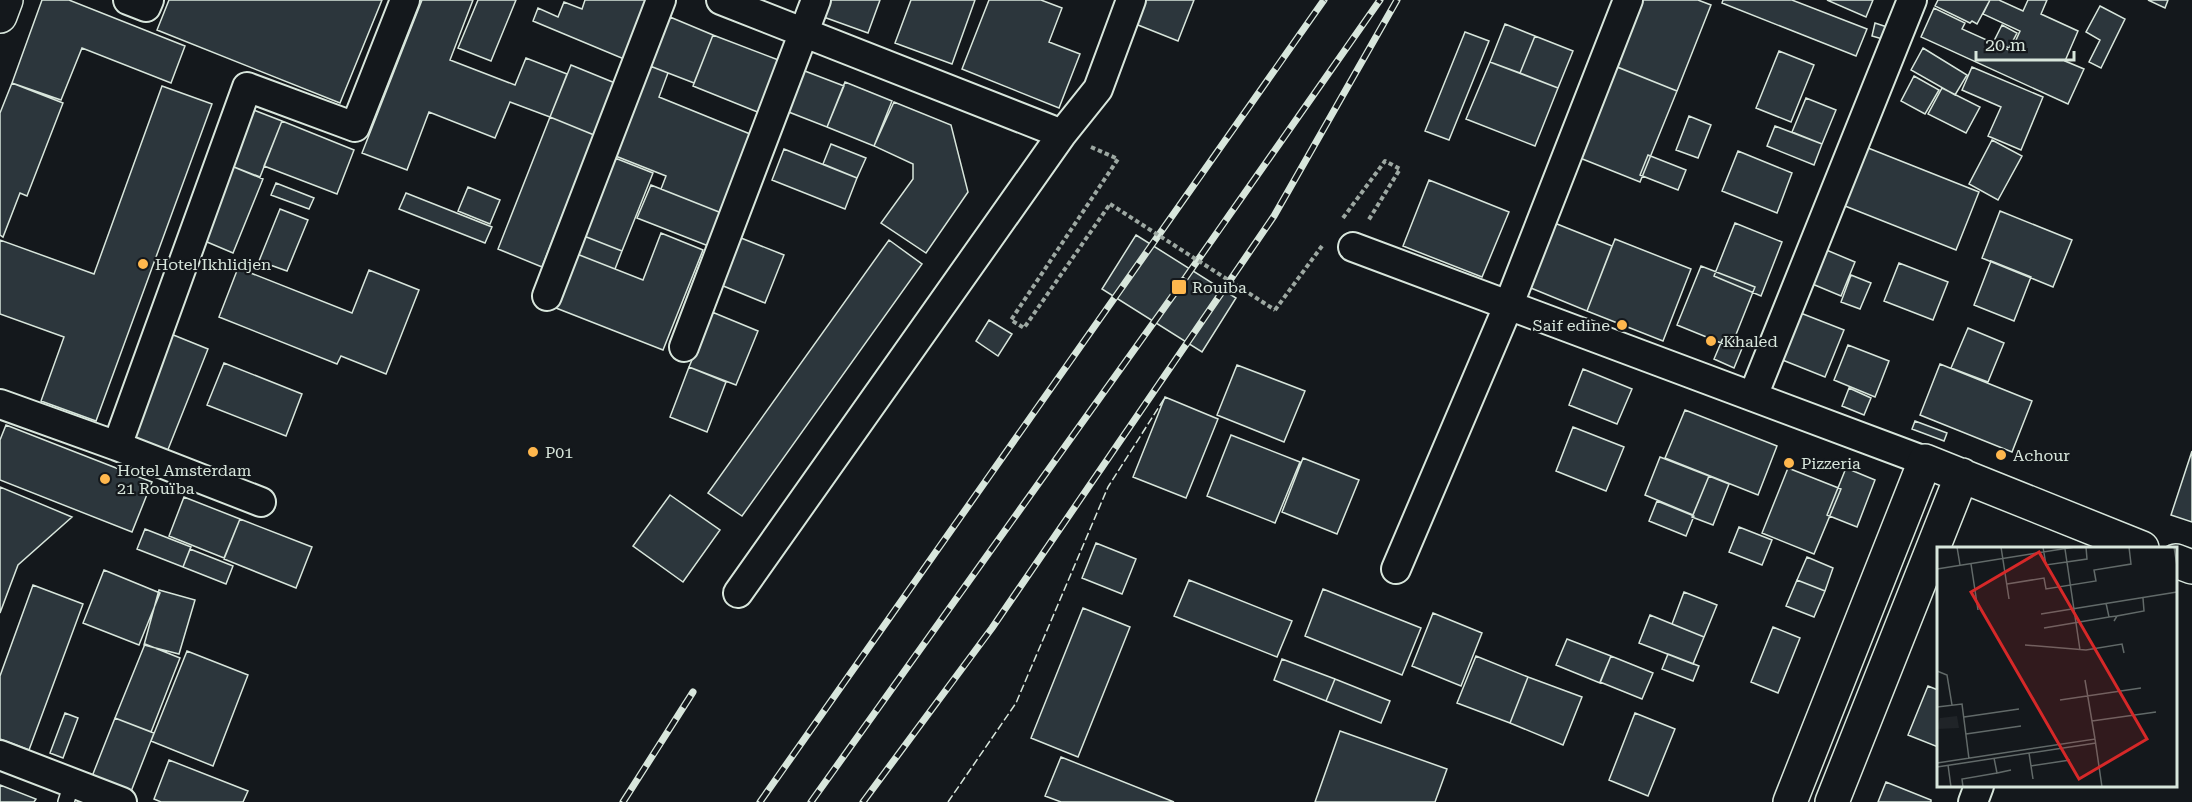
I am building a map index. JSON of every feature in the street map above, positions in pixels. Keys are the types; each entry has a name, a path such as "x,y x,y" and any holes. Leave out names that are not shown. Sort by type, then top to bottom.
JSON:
{"main road":[{"path":"0,16 6,0"},
{"path":"1790,802 1925,461 2137,547"},
{"path":"1832,802 1962,475"},
{"path":"2177,562 2192,567"}],"street":[{"path":"128,0 146,7 149,0"},
{"path":"117,446 246,87 355,127 405,0"},
{"path":"547,296 661,0"},
{"path":"722,0 1062,134"},
{"path":"684,347 816,0"},
{"path":"738,593 1062,134 1098,89 1131,0"},
{"path":"1396,569 1509,304 1628,0"},
{"path":"1753,396 1912,0"},
{"path":"1353,247 1925,461"},
{"path":"0,404 117,446 261,502"},
{"path":"0,755 69,793 122,802"},
{"path":"1973,802 1979,787"}],"path":[{"path":"1062,134 1118,159 1011,320 1024,328 1110,204 1275,310"},
{"path":"1353,247 1400,169"}],"building":[{"path":"42,0 69,0 185,46 171,83 82,48 61,100 12,83"},
{"path":"169,0 382,0 340,103 157,30"},
{"path":"422,0 473,0 450,60 515,85 526,58 567,74 550,117 510,102 495,138 429,112 407,170 362,153"},
{"path":"478,0 516,0 491,61 458,48"},
{"path":"585,0 648,0 624,59 533,21 538,8 558,17 564,2 582,9"},
{"path":"824,0 880,0 868,33 818,15"},
{"path":"911,0 975,0 952,64 895,43"},
{"path":"989,0 1041,0 1062,8 1049,42 1080,54 1059,108 962,69"},
{"path":"1142,0 1194,0 1178,41 1133,23"},
{"path":"1636,0 1698,0 1711,5 1677,91 1610,64"},
{"path":"1723,0 1792,0 1867,29 1856,56 1722,3"},
{"path":"1827,0 1873,0 1866,17"},
{"path":"1938,0 1990,0 1977,24 1972,21 1970,23 1935,6"},
{"path":"1990,0 1999,0 2023,11 2028,0 2047,0 2041,14 2078,31 2065,61 2084,69 2068,104 1921,37 1934,8 1965,23 1962,29 2011,51 2020,31 1983,14"},
{"path":"2148,0 2168,0 2165,8"},
{"path":"2100,6 2125,19 2101,68 2089,62 2100,40 2086,32"},
{"path":"670,17 713,35 694,83 650,66"},
{"path":"1875,23 1896,30 1893,42 1872,36"},
{"path":"1505,24 1535,36 1520,73 1490,62"},
{"path":"2002,25 2017,33 2009,48 1994,41"},
{"path":"1465,32 1489,41 1449,140 1425,131"},
{"path":"713,35 781,61 760,113 693,86"},
{"path":"1535,36 1573,51 1558,88 1520,73"},
{"path":"1923,48 1967,75 1955,95 1911,70"},
{"path":"1779,51 1814,65 1791,122 1756,108"},
{"path":"1490,62 1558,88 1535,146 1466,119"},
{"path":"571,65 615,83 594,135 550,117"},
{"path":"1612,65 1677,91 1640,182 1575,156"},
{"path":"650,66 668,73 659,97 755,136 724,214 661,189 666,176 613,155"},
{"path":"1972,67 2043,97 2021,150 1988,136 2001,107 1962,90"},
{"path":"797,68 844,86 827,127 781,109"},
{"path":"1914,76 1939,90 1925,114 1901,101"},
{"path":"845,82 892,101 874,146 827,127"},
{"path":"12,83 63,103 27,196 20,193 3,237 0,235 0,113"},
{"path":"162,86 212,104 96,421 41,401 64,337 0,314 0,240 94,274"},
{"path":"1942,88 1980,107 1966,133 1928,114"},
{"path":"1806,98 1836,110 1822,144 1792,132"},
{"path":"894,102 951,125 968,192 926,253 881,223 913,179 913,164 874,146"},
{"path":"251,109 282,121 260,177 229,165"},
{"path":"1689,116 1711,125 1698,158 1676,150"},
{"path":"550,117 594,135 542,267 498,249"},
{"path":"282,121 354,150 337,194 264,166"},
{"path":"1775,126 1822,144 1814,165 1767,146"},
{"path":"1992,140 2022,156 1998,200 1969,184"},
{"path":"831,144 866,158 857,178 823,164"},
{"path":"1863,146 1979,192 1956,250 1840,204"},
{"path":"784,149 857,178 845,209 772,180"},
{"path":"1738,151 1792,173 1777,213 1722,191"},
{"path":"1648,155 1686,170 1678,190 1640,175"},
{"path":"615,158 653,173 622,251 584,236"},
{"path":"229,165 263,179 233,253 200,239"},
{"path":"1429,180 1509,212 1482,277 1403,246"},
{"path":"276,183 314,198 309,209 271,195"},
{"path":"651,185 724,214 711,247 637,218"},
{"path":"468,187 500,200 490,224 458,211"},
{"path":"406,193 492,227 485,243 399,209"},
{"path":"280,209 308,220 287,271 259,261"},
{"path":"2000,211 2072,240 2053,287 1982,258"},
{"path":"1552,222 1612,246 1587,311 1526,286"},
{"path":"1735,223 1782,242 1761,296 1714,276"},
{"path":"661,233 703,250 663,350 556,308 577,254 643,280"},
{"path":"1136,235 1236,298 1202,352 1102,289"},
{"path":"584,236 622,251 615,269 577,254"},
{"path":"736,236 784,255 765,303 716,283"},
{"path":"1615,239 1691,269 1663,341 1587,311"},
{"path":"889,240 922,264 742,516 708,493"},
{"path":"1824,249 1855,262 1841,296 1810,283"},
{"path":"1991,261 2031,277 2014,321 1974,305"},
{"path":"1899,263 1948,282 1933,320 1884,301"},
{"path":"1701,266 1755,287 1731,347 1677,325"},
{"path":"238,268 352,313 369,270 419,290 386,374 341,356 337,364 219,317"},
{"path":"1851,275 1871,283 1860,309 1841,302"},
{"path":"712,312 758,331 736,385 689,367"},
{"path":"1798,312 1844,330 1825,377 1780,359"},
{"path":"989,320 1012,334 998,356 976,341"},
{"path":"1968,328 2004,343 1988,382 1951,368"},
{"path":"166,332 208,349 167,452 125,435"},
{"path":"1723,338 1743,346 1734,368 1714,359"},
{"path":"1848,345 1889,361 1875,397 1834,380"},
{"path":"224,363 302,394 286,436 207,405"},
{"path":"1940,364 2032,401 2012,452 1920,415"},
{"path":"1237,365 1305,391 1284,442 1217,415"},
{"path":"689,367 726,382 707,432 670,417"},
{"path":"1583,369 1632,389 1617,424 1569,405"},
{"path":"1849,388 1871,398 1864,415 1842,406"},
{"path":"1165,397 1218,419 1186,498 1133,477"},
{"path":"1685,410 1777,446 1758,495 1665,458"},
{"path":"1915,421 1947,433 1944,441 1912,429"},
{"path":"6,425 152,482 132,532 0,480 0,440"},
{"path":"1573,427 1624,447 1606,491 1556,471"},
{"path":"1231,435 1300,462 1275,523 1207,496"},
{"path":"2192,451 2192,522 2171,515"},
{"path":"1660,457 1709,476 1693,515 1645,495"},
{"path":"1303,458 1359,480 1337,534 1282,512"},
{"path":"1788,468 1841,489 1814,554 1762,533"},
{"path":"1846,468 1875,480 1857,527 1827,515"},
{"path":"1709,476 1729,484 1713,525 1692,517"},
{"path":"0,487 72,517 18,565 0,613"},
{"path":"670,495 720,530 683,582 633,546"},
{"path":"184,497 240,519 224,558 169,536"},
{"path":"1657,501 1694,516 1686,536 1649,521"},
{"path":"240,519 312,547 296,588 224,559"},
{"path":"1739,527 1772,540 1762,565 1729,552"},
{"path":"145,529 191,547 183,567 137,549"},
{"path":"1096,543 1136,559 1122,594 1082,578"},
{"path":"190,549 233,566 226,584 183,567"},
{"path":"1807,557 1833,568 1825,591 1797,580"},
{"path":"104,570 160,593 139,645 83,623"},
{"path":"1189,580 1292,621 1277,657 1174,616"},
{"path":"1797,580 1825,591 1814,617 1786,606"},
{"path":"33,585 83,604 29,750 0,739 0,676"},
{"path":"1323,589 1421,628 1402,675 1305,636"},
{"path":"159,590 195,600 179,654 144,645"},
{"path":"1684,592 1717,605 1704,637 1672,624"},
{"path":"1083,608 1130,627 1078,757 1031,738"},
{"path":"1433,613 1482,633 1461,686 1412,666"},
{"path":"1650,615 1704,637 1693,664 1639,643"},
{"path":"1773,627 1800,638 1778,693 1751,682"},
{"path":"1567,639 1611,656 1600,683 1556,665"},
{"path":"145,644 180,658 151,732 115,718"},
{"path":"187,651 248,675 213,766 151,741"},
{"path":"1668,654 1699,666 1693,681 1662,669"},
{"path":"1476,656 1528,677 1510,723 1457,703"},
{"path":"1611,656 1653,673 1642,699 1600,682"},
{"path":"1282,659 1335,679 1326,701 1274,680"},
{"path":"1528,677 1582,697 1563,745 1510,723"},
{"path":"1335,679 1390,701 1381,723 1326,701"},
{"path":"1928,686 1937,690 1937,747 1908,735"},
{"path":"65,713 78,718 63,758 50,753"},
{"path":"1635,713 1675,729 1648,796 1609,780"},
{"path":"115,718 154,733 130,794 91,779"},
{"path":"1340,731 1447,769 1435,802 1315,802"},
{"path":"1061,757 1174,802 1061,802 1045,796"},
{"path":"169,760 248,791 243,802 161,802 154,799"},
{"path":"1886,782 1931,800 1931,802 1878,802"},
{"path":"0,785 36,799 34,802 0,802"}],"railway":[{"path":"760,802 1324,0"},
{"path":"811,802 1179,287 1380,0"},
{"path":"863,802 992,628 1274,216 1397,0"},
{"path":"623,802 693,692"}],"fence":[{"path":"948,802 1016,703 1108,487 1164,399"}],"place":[{"name":"Hotel Ikhlidjen","path":"143,264"},
{"name":"Rouiba","path":"1179,287"},
{"name":"Saif edine","path":"1622,325"},
{"name":"Khaled","path":"1711,341"},
{"name":"P01","path":"533,452"},
{"name":"Achour","path":"2001,455"},
{"name":"Pizzeria","path":"1789,463"},
{"name":"Hotel Amsterdam 21 Rouïba","path":"105,479"}]}
